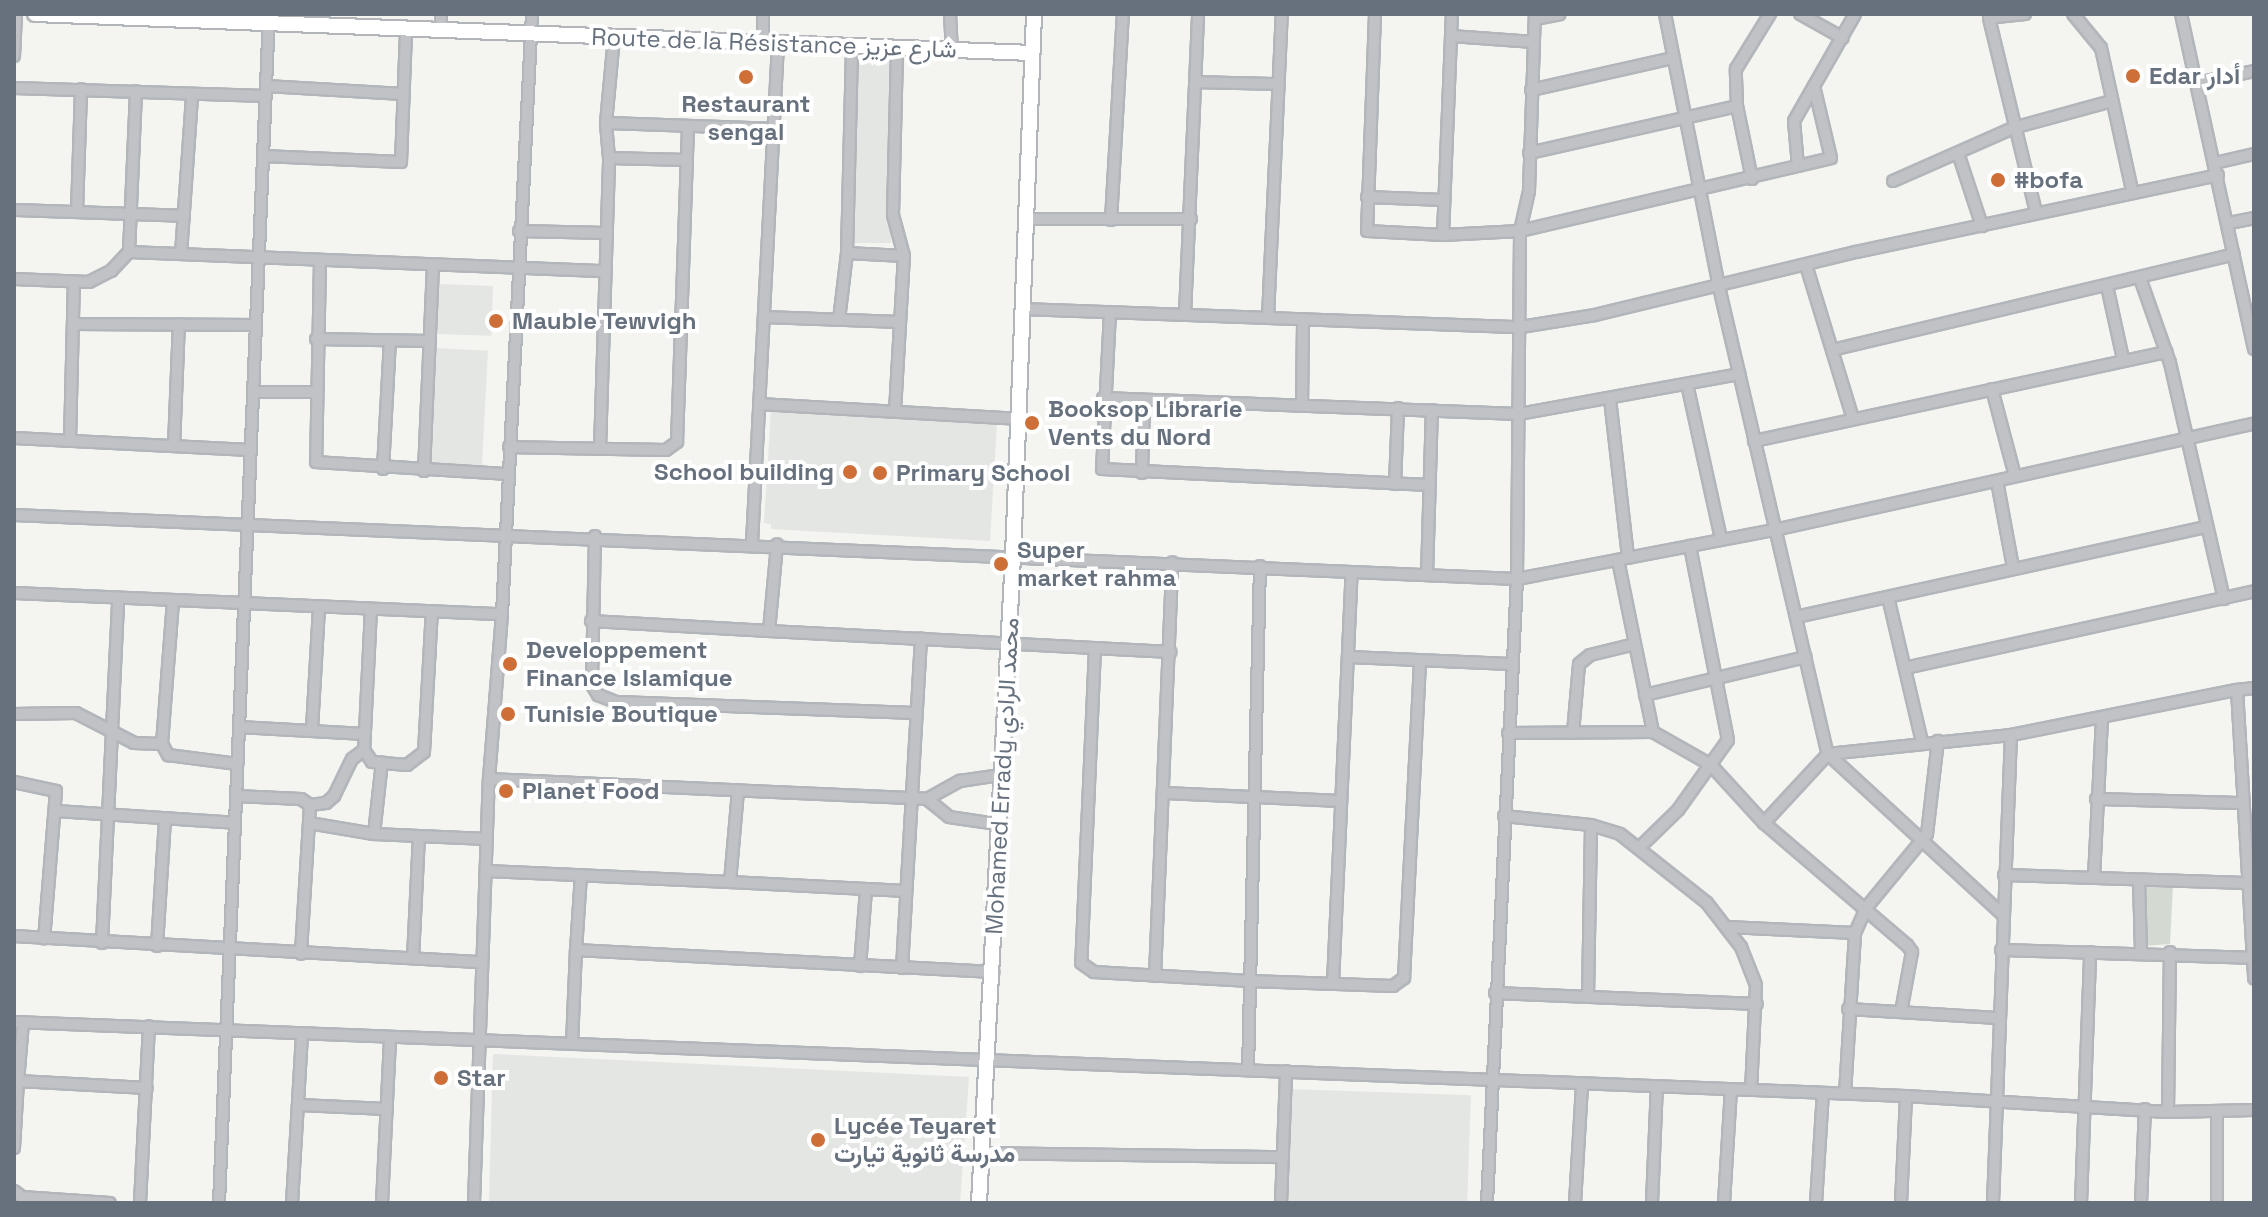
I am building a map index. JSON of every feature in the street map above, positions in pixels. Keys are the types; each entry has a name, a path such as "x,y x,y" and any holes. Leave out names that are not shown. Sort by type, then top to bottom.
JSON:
{"street":[{"path":"14,56 16,14"},
{"name":"Route de la Résistance شارع عزيز","path":"35,14 269,19 406,29 1032,53"},
{"path":"441,14 441,30"},
{"path":"474,1203 489,779 502,614 532,14"},
{"path":"752,543 774,129 771,43 763,14"},
{"path":"950,14 952,50"},
{"name":"Mohamed Errady محمد الرادي","path":"979,1203 1013,556 1034,14"},
{"path":"1111,220 1123,14"},
{"path":"1185,314 1198,14"},
{"path":"1268,317 1282,14"},
{"path":"1375,14 1365,230 1443,235 1520,231 1701,192 1831,158 1814,86"},
{"path":"1443,235 1452,14"},
{"path":"1487,1203 1517,579 1520,231 1529,153 1535,17 1560,14"},
{"path":"1665,14 1719,287 1828,754 2003,915"},
{"path":"1752,179 1737,106 1737,65 1770,14"},
{"path":"1800,14 1843,38"},
{"path":"1798,166 1794,121 1855,14"},
{"path":"2025,14 1988,15 2013,128 2036,212"},
{"path":"2073,14 2101,48 2132,190"},
{"path":"2181,14 2229,223 2254,349"},
{"path":"219,1203 269,19"},
{"path":"263,156 401,162 406,29"},
{"path":"1451,36 1534,42"},
{"path":"600,449 609,158 606,123 614,37"},
{"path":"839,320 847,253 852,46"},
{"path":"895,411 904,256 893,215 897,48"},
{"path":"1531,90 1673,58"},
{"path":"2197,83 2254,71"},
{"path":"1196,82 1278,84"},
{"path":"14,88 136,91 192,96 266,91 403,94"},
{"path":"77,211 81,89"},
{"path":"14,279 74,282 104,276 129,252 136,91"},
{"path":"181,254 192,96"},
{"path":"1893,181 2013,128 2112,101"},
{"path":"1529,153 1737,106"},
{"path":"606,123 774,129"},
{"path":"509,447 666,450 677,442 688,126"},
{"path":"1958,153 1982,226"},
{"path":"1022,309 1521,327 1719,287 1982,226 2216,169 2254,154"},
{"path":"609,158 687,160"},
{"path":"1367,197 1444,200"},
{"path":"14,210 184,216"},
{"path":"2229,223 2254,218"},
{"path":"1026,219 1191,219"},
{"path":"519,231 607,233"},
{"path":"129,252 606,271"},
{"path":"847,253 904,256"},
{"path":"1832,350 2234,254"},
{"path":"320,261 314,392 316,462 383,469 508,474"},
{"path":"424,471 433,265"},
{"path":"1806,265 1853,419"},
{"path":"2140,278 2166,352 2224,599"},
{"path":"70,441 74,282"},
{"path":"2107,286 2123,359"},
{"path":"1110,312 1103,398 1102,469 1429,485"},
{"path":"764,317 900,322"},
{"path":"1302,406 1303,319"},
{"path":"73,324 256,325"},
{"path":"174,446 179,324"},
{"path":"316,339 430,341"},
{"path":"383,469 390,340"},
{"path":"1754,441 2166,352"},
{"path":"1103,398 1519,414 1739,374"},
{"path":"1687,384 1721,539"},
{"path":"1992,389 2015,476"},
{"path":"253,392 314,392"},
{"path":"1610,399 1623,559 1635,644 1653,732"},
{"path":"1142,473 1144,400"},
{"path":"759,404 1017,419"},
{"path":"1395,484 1398,408"},
{"path":"1427,575 1432,410"},
{"path":"14,515 247,527 506,532 1517,579 1774,530 2254,424"},
{"path":"14,438 250,450"},
{"path":"1997,481 2013,567"},
{"path":"1796,617 2206,527"},
{"path":"595,536 592,685 607,700 917,713"},
{"path":"769,631 777,544"},
{"path":"1641,846 1711,765 1728,740 1690,546"},
{"path":"1155,976 1165,793 1172,562"},
{"path":"1248,1070 1260,566"},
{"path":"1333,983 1352,572"},
{"path":"1905,668 2254,591"},
{"path":"14,593 502,614"},
{"path":"1888,597 1922,742"},
{"path":"102,943 109,812 109,729 118,599"},
{"path":"173,601 162,744 168,755 237,764"},
{"path":"312,729 319,607"},
{"path":"371,609 364,750 372,762 415,764 424,752 432,611"},
{"path":"591,621 1170,652"},
{"path":"902,968 921,639"},
{"path":"1573,733 1579,664 1590,655 1635,644"},
{"path":"1095,648 1080,957 1088,971 1250,981 1393,986 1407,972 1420,660"},
{"path":"1348,657 1511,664"},
{"path":"1645,695 1716,682 1806,657"},
{"path":"1764,823 1828,754 2011,735 2254,688"},
{"path":"2237,690 2254,979"},
{"path":"14,714 76,713 134,743 162,744"},
{"path":"2094,877 2102,718"},
{"path":"239,727 365,734"},
{"path":"1508,733 1653,732 1711,765 1764,823 1866,908 1912,952 1901,1012"},
{"path":"1993,1203 1994,1100 2011,735"},
{"path":"1845,1093 1855,933 1866,908 1922,842 1929,826 1938,741"},
{"path":"310,805 334,796 352,759 364,750"},
{"path":"374,834 382,762"},
{"path":"2240,773 2254,776"},
{"path":"489,779 927,799 960,781 1000,775"},
{"path":"14,782 53,788 56,811 44,939"},
{"path":"730,882 738,790"},
{"path":"1165,793 1340,801"},
{"path":"236,796 301,799 310,805"},
{"path":"927,799 949,817 997,824"},
{"path":"2096,799 2242,803"},
{"path":"301,954 310,805"},
{"path":"56,811 109,812 235,823"},
{"path":"1504,816 1591,825 1641,846 1727,927 1751,968 1757,1004 1751,1090"},
{"path":"157,946 165,818"},
{"path":"309,823 374,834 487,839"},
{"path":"1588,997 1591,825"},
{"path":"413,958 419,837"},
{"path":"487,871 906,891"},
{"path":"572,1044 581,875"},
{"path":"2004,875 2248,883"},
{"path":"2139,880 2141,951"},
{"path":"860,966 866,889"},
{"path":"1727,927 1855,933"},
{"path":"14,936 481,962"},
{"path":"576,950 993,972"},
{"path":"2001,950 2141,951 2252,958"},
{"path":"2081,1203 2090,952"},
{"path":"2168,1112 2170,952"},
{"path":"1495,993 1757,1004"},
{"path":"1848,1009 1998,1018"},
{"path":"14,1148 18,1022 1845,1093 2168,1112 2254,1110"},
{"path":"140,1203 149,1026"},
{"path":"292,1203 302,1034"},
{"path":"382,1203 390,1037"},
{"path":"1281,1203 1286,1071"},
{"path":"18,1081 147,1088"},
{"path":"1575,1203 1582,1085"},
{"path":"1652,1203 1657,1086"},
{"path":"1724,1203 1731,1089"},
{"path":"1816,1203 1823,1093"},
{"path":"1901,1203 1906,1096"},
{"path":"299,1105 387,1109"},
{"path":"2141,1203 2145,1109"},
{"path":"2217,1112 2217,1203"},
{"path":"981,1153 1283,1157"},
{"path":"14,1191 22,1197 110,1203"}],"shaded area":[{"path":"855,60 891,60 891,243 855,243"},
{"path":"439,284 493,286 491,336 437,334"},
{"path":"434,348 488,351 482,469 428,466"},
{"name":"Primary School","path":"771,410 997,422 990,541 771,529 771,524 764,523"},
{"path":"2142,884 2173,884 2170,944 2145,946"},
{"path":"493,1054 969,1077 960,1203 489,1203"},
{"path":"1289,1089 1471,1095 1467,1203 1285,1203"}],"place":[{"name":"Edar أدار","path":"2133,76"},
{"name":"Restaurant sengal","path":"746,77"},
{"name":"#bofa","path":"1998,180"},
{"name":"Mauble Tewvigh","path":"496,321"},
{"name":"Booksop Librarie Vents du Nord","path":"1032,423"},
{"name":"School building","path":"850,472"},
{"name":"Primary School","path":"880,473"},
{"name":"Super market rahma","path":"1001,564"},
{"name":"Developpement Finance Islamique","path":"510,664"},
{"name":"Tunisie Boutique","path":"508,714"},
{"name":"Planet Food","path":"506,791"},
{"name":"Star","path":"441,1078"},
{"name":"Lycée Teyaret مدرسة ثانوية تيارت","path":"818,1140"}]}
